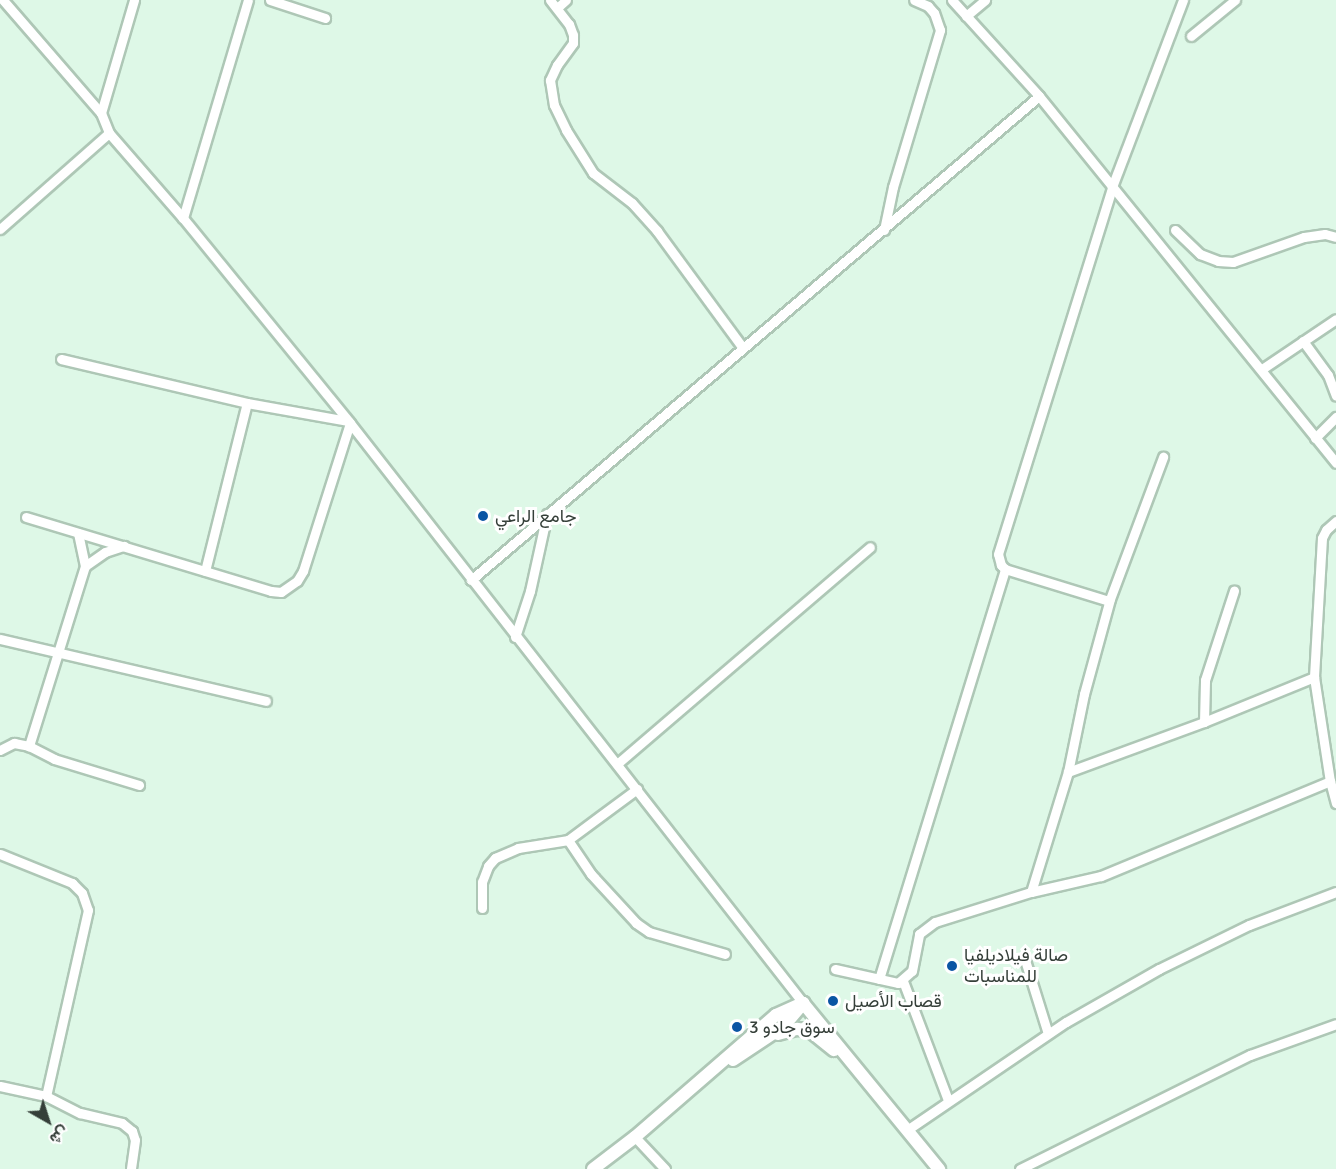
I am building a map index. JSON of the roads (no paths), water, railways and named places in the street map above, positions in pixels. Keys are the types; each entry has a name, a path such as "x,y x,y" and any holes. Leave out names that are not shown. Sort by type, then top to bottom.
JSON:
{"street":[{"path":"3,0 101,113 110,133 183,218 349,422 803,1003 939,1169"},
{"path":"101,113 134,0"},
{"path":"183,218 248,0"},
{"path":"270,0 326,18"},
{"path":"566,0 554,4 569,24 573,34 573,43 557,65 550,80 554,105 566,130 593,173 632,203 657,231 743,348"},
{"path":"884,230 893,187 940,30 934,13 928,6 914,0"},
{"path":"952,0 1039,96 1179,272 1262,369 1336,464"},
{"path":"966,16 985,0"},
{"path":"1109,601 1005,569 1001,565 998,554 1112,187 1183,0"},
{"path":"1191,36 1235,0"},
{"path":"471,579 1039,96"},
{"path":"0,229 110,133"},
{"path":"1175,230 1200,254 1218,261 1233,262 1304,237 1325,234 1336,237"},
{"path":"1262,369 1336,319"},
{"path":"1303,341 1328,375 1336,396"},
{"path":"62,359 247,403 349,422"},
{"path":"205,571 247,403"},
{"path":"1315,438 1336,417"},
{"path":"26,517 271,591 281,592 297,581 303,571 349,422"},
{"path":"1031,892 1068,771 1109,601 1163,457"},
{"path":"515,637 530,591 547,514"},
{"path":"1336,521 1326,530 1322,538 1314,677 1330,781 1336,803"},
{"path":"29,746 85,566 78,533"},
{"path":"85,566 105,552 124,546"},
{"path":"617,764 870,547"},
{"path":"879,979 1005,569"},
{"path":"1204,722 1205,680 1234,591"},
{"path":"0,639 266,701"},
{"path":"1068,771 1204,722 1314,677"},
{"path":"0,750 14,743 29,746 54,759 139,785"},
{"path":"835,969 898,983 912,971 919,934 929,925 1031,892 1101,876 1330,781"},
{"path":"482,908 482,882 488,866 495,858 518,848 568,840 638,789"},
{"path":"568,840 591,874 636,923 649,932 725,954"},
{"path":"0,855 72,883 81,893 88,910 46,1096"},
{"path":"907,1130 1048,1034 1159,969 1249,925 1336,892"},
{"path":"1025,960 1048,1034"},
{"path":"903,981 948,1100"},
{"path":"704,1077 769,1036 789,1021 803,1003"},
{"path":"593,1169 635,1137 776,1015 803,1003"},
{"path":"1020,1169 1250,1055 1336,1024"},
{"path":"769,1036 797,1029 809,1030 854,1065"},
{"path":"0,1086 46,1096 80,1113 122,1123 132,1131 136,1149 131,1169"},
{"path":"635,1137 665,1169"}],"place":[{"name":"جامع الراعي","path":"483,516"},
{"name":"صالة فيلاديلفيا للمناسبات","path":"952,966"},
{"name":"قصاب الأصيل","path":"833,1001"},
{"name":"سوق جادو 3","path":"737,1027"}]}
